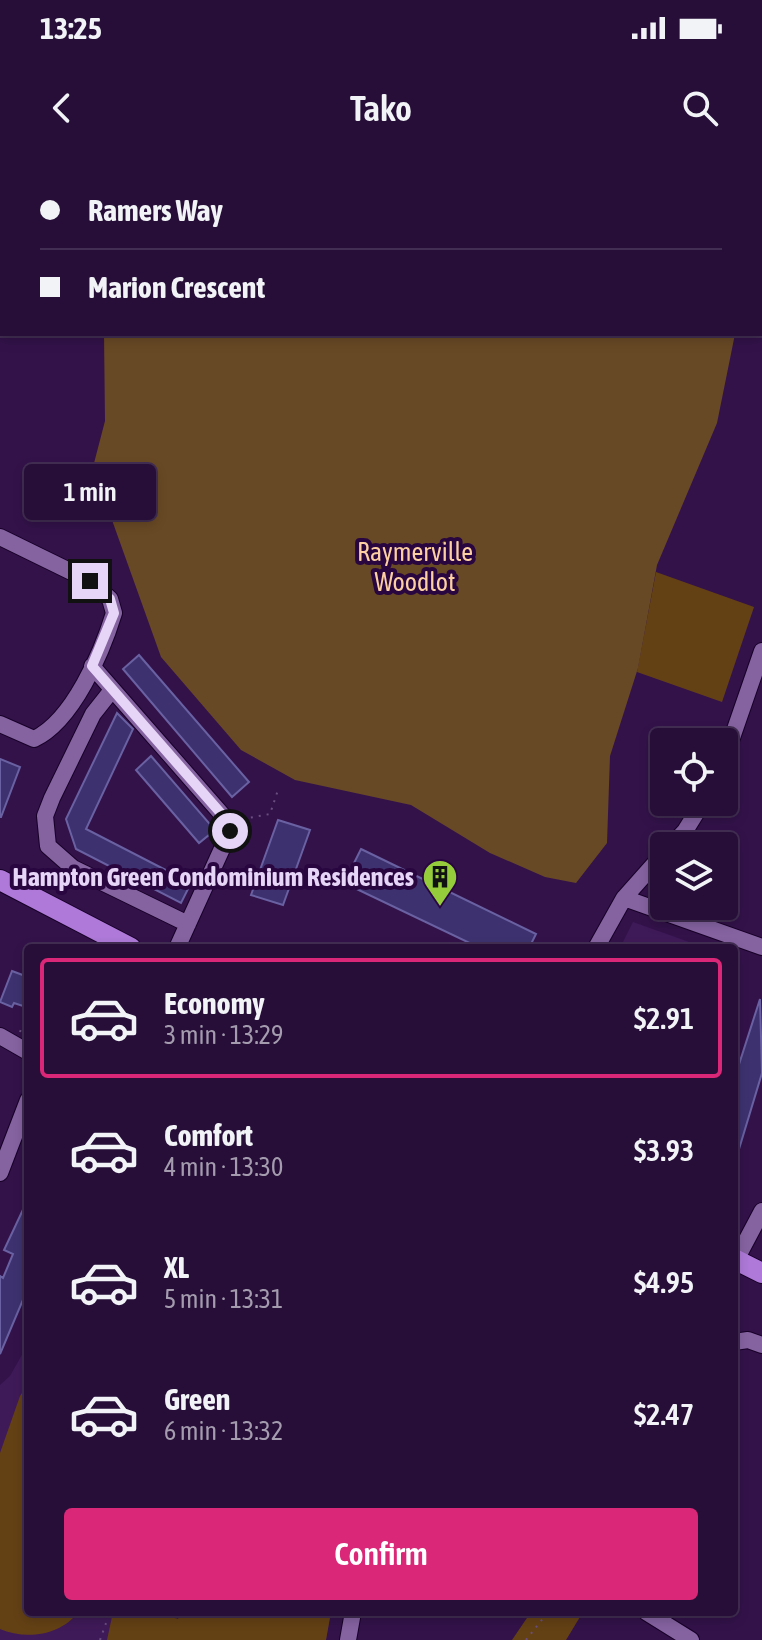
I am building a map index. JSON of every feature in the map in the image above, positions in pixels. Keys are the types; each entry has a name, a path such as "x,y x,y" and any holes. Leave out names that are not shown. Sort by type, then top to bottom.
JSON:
{"main road":[{"path":"0,880 123,944"},
{"path":"738,1261 762,1273"}],"street":[{"path":"0,537 90,581 110,599 114,613 92,666 63,718 46,734 34,739 0,724"},
{"path":"735,728 762,651"},
{"path":"92,666 197,784 225,818 230,831 179,944"},
{"path":"112,690 93,714 52,798 45,816 48,846 73,868 188,924"},
{"path":"598,944 624,898 650,869"},
{"path":"624,898 762,947"},
{"path":"0,1036 22,1048"},
{"path":"0,1173 24,1110"},
{"path":"738,1254 762,1211"},
{"path":"738,1341 748,1340 762,1345"},
{"path":"348,1640 352,1616"},
{"path":"652,1616 691,1640"}],"path":[{"path":"227,825 270,814 279,787"},
{"path":"100,1640 109,1616"},
{"path":"526,1640 545,1616"}],"shaded area":[{"path":"656,572 754,607 722,702 637,672"},
{"path":"633,922 695,944 622,944"},
{"path":"24,1351 24,1616 330,1616 326,1640 0,1640 0,1385 10,1376"},
{"path":"24,1390 24,1616 74,1616 52,1631 31,1635 0,1629 0,1453"},
{"path":"112,1616 170,1616 178,1619 179,1616 330,1616 326,1640 107,1640"},
{"path":"528,1616 581,1616 566,1640 512,1640"}],"green space":[{"name":"Raymerville Woodlot","path":"104,336 735,336 717,423 657,565 638,668 610,756 607,843 576,883 545,877 490,853 411,805 295,780 241,750 161,657 93,467 105,421"}],"building":[{"path":"139,655 249,782 232,797 123,669"},
{"path":"117,713 133,729 86,829 191,883 181,903 76,849 66,819"},
{"path":"151,756 215,830 199,843 136,770"},
{"path":"0,759 20,767 1,817 0,817"},
{"path":"278,820 310,830 283,905 251,895"},
{"name":"Hampton Green Condominium Residences","path":"361,849 536,934 531,944 472,944 344,883"},
{"path":"12,971 24,976 23,1006 14,1003 12,1007 0,1002"},
{"path":"760,999 762,1073 738,1152 738,1068"},
{"path":"24,1208 24,1297 0,1354 0,1276 3,1278 13,1254 4,1250"}],"place":[{"name":"Hampton Green Condominium Residences","path":"440,908"}],"route":[{"path":"90,581 110,599 114,613 92,666 225,818 230,831"}]}
